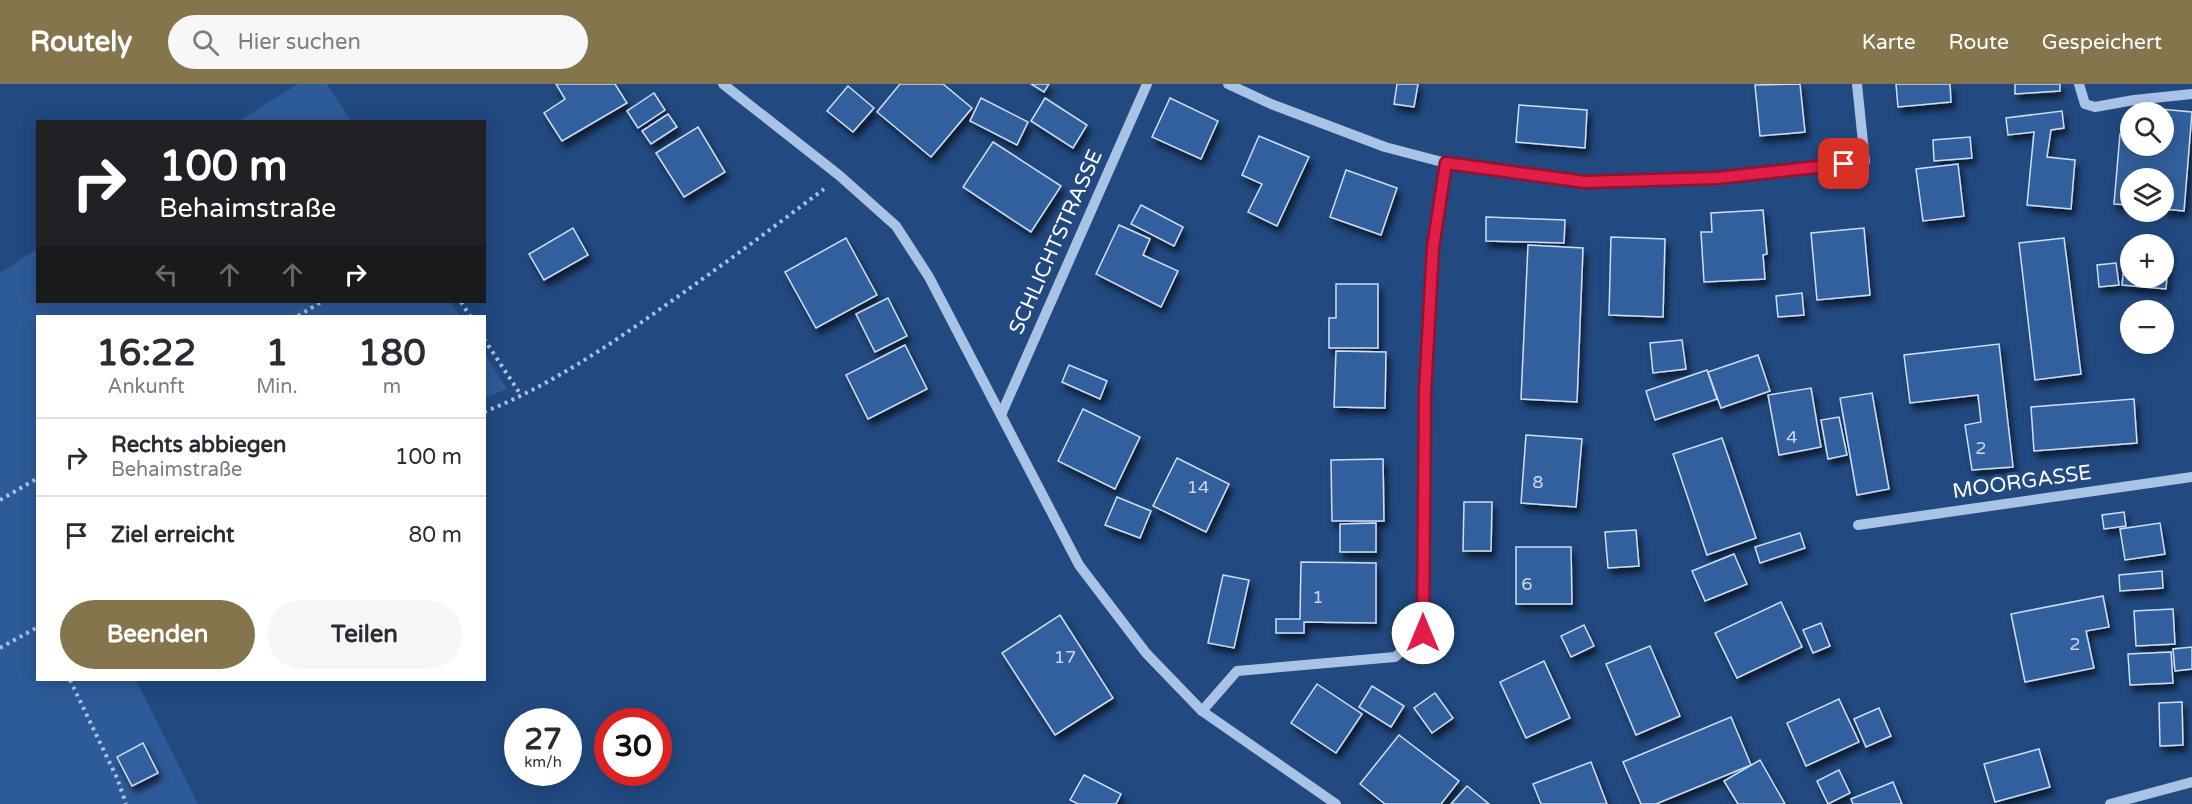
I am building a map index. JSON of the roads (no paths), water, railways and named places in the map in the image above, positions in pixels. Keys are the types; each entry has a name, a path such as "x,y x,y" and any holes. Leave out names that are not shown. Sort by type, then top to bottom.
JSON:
{"street":[{"path":"723,84 840,176 896,226 929,278 1079,566 1146,653 1202,711 1336,804"},
{"name":"SCHLICHTSTRASSE","path":"1001,415 1147,84"},
{"path":"1228,84 1271,104 1384,147 1446,163 1585,182 1717,178 1865,162 1857,84"},
{"path":"2079,84 2085,104 2095,107 2192,94"},
{"path":"1202,711 1237,671 1395,657 1423,633 1425,392 1433,247 1446,163"},
{"name":"MOORGASSE","path":"1858,525 2192,477"},
{"path":"2110,804 2129,801 2192,782"}]}
